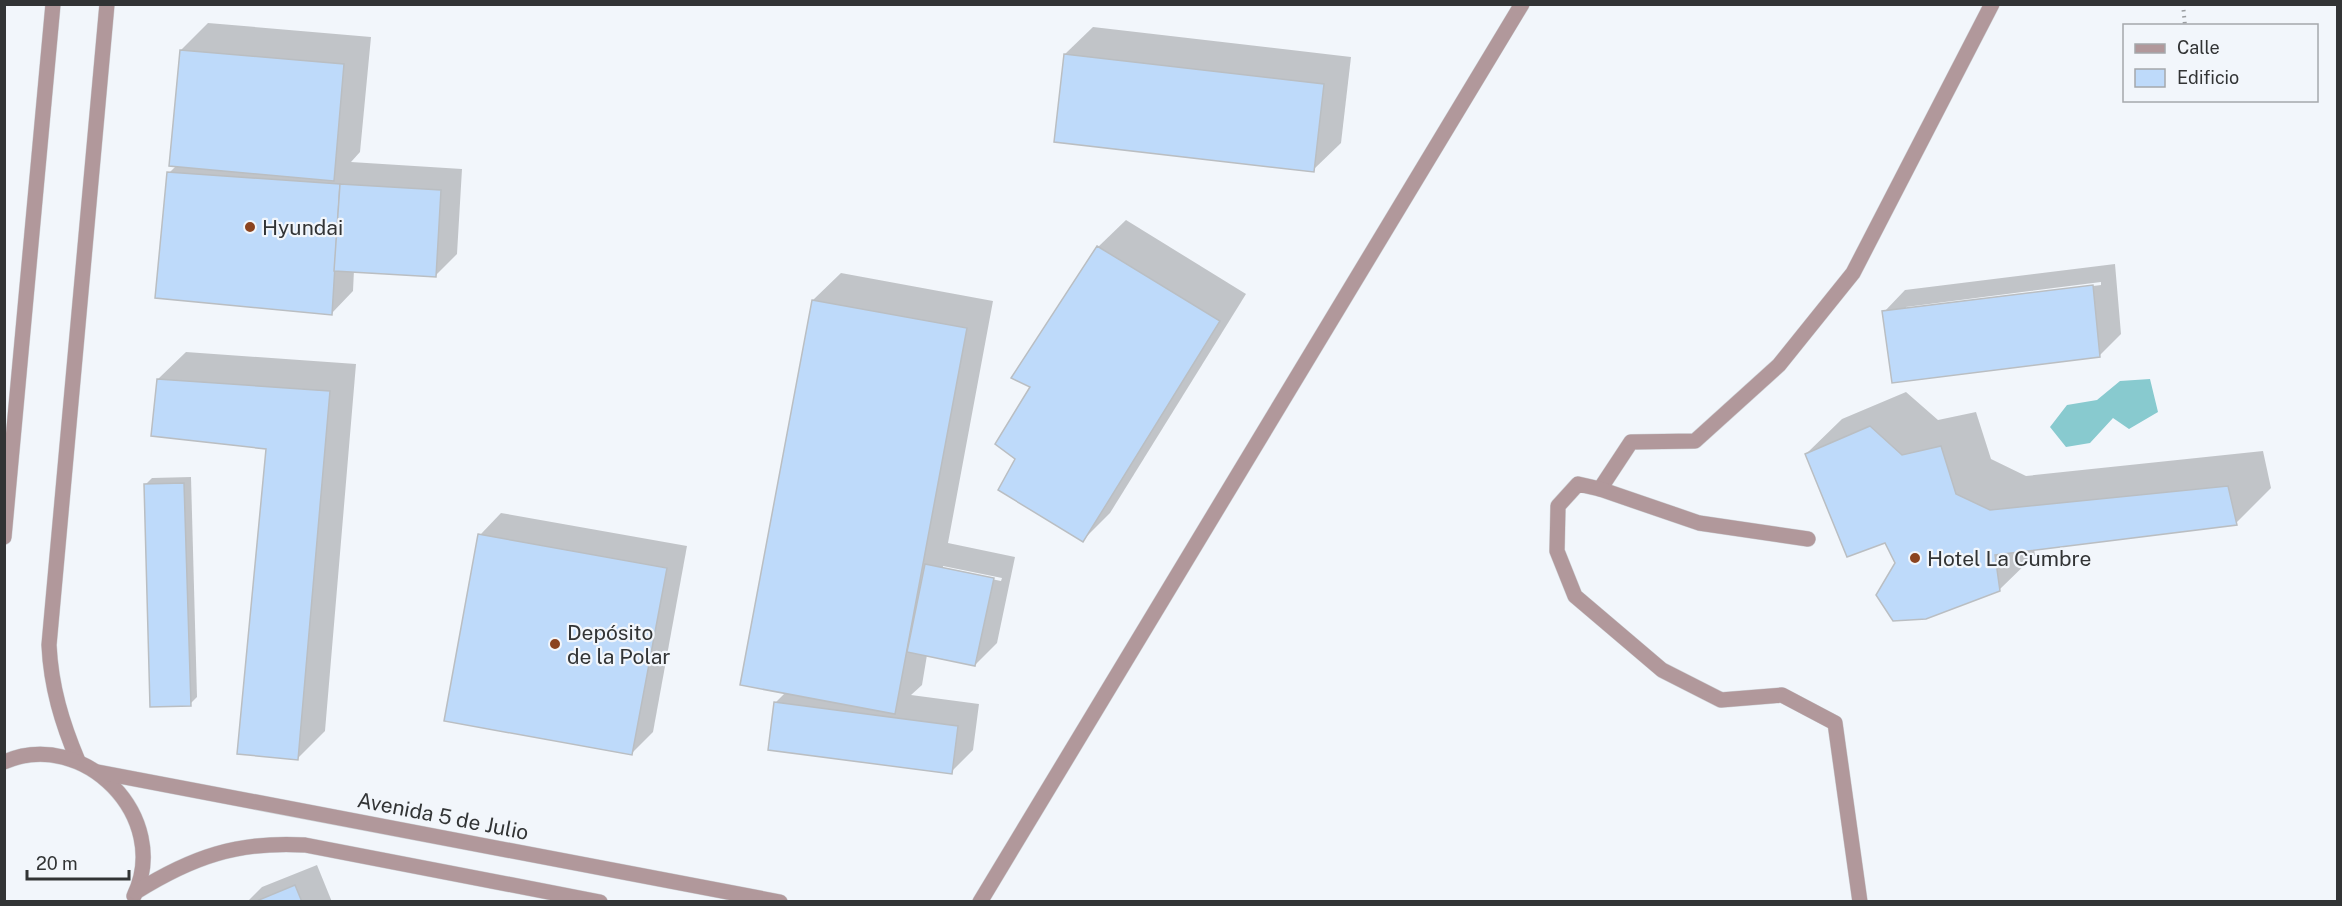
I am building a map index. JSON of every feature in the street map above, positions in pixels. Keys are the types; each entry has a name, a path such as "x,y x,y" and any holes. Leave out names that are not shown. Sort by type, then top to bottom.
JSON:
{"street":[{"path":"4,537 53,4"},
{"path":"78,761 53,690 48,645 107,4"},
{"path":"980,902 1522,4"},
{"path":"1600,489 1631,442 1695,441 1779,365 1853,273 1992,4"},
{"path":"1808,539 1699,523 1600,489 1578,484 1558,506 1557,551 1575,596 1662,670 1721,700 1782,695 1835,723 1860,902"},
{"path":"4,762 33,755 56,756 78,761 98,772 115,787 129,805 138,825 142,848 142,870 133,897"},
{"name":"Avenida 5 de Julio","path":"98,772 780,902"},
{"path":"133,897 182,866 210,854 245,846 276,844 305,845 600,902"}],"path":[{"path":"2183,4 2185,24"}],"water":[{"path":"2150,379 2158,412 2129,429 2113,418 2090,443 2066,447 2050,427 2067,405 2097,400 2120,381"}],"building":[{"path":"180,50 344,64 334,181 169,166"},
{"path":"1064,54 1324,84 1314,172 1054,142"},
{"name":"Hyundai","path":"167,172 340,184 332,315 155,298"},
{"path":"340,184 441,190 436,277 334,271"},
{"path":"1097,246 1220,321 1083,542 998,490 1015,459 995,444 1030,387 1011,378"},
{"path":"2093,285 2100,357 1892,383 1882,311"},
{"path":"812,300 967,328 895,714 740,685"},
{"path":"157,379 330,391 298,760 237,754 266,449 151,436"},
{"path":"1870,426 1902,455 1941,446 1956,494 1990,510 2228,486 2237,525 1995,555 2000,591 1926,619 1893,621 1876,595 1895,563 1885,543 1847,557 1805,454"},
{"path":"184,483 191,706 150,707 144,484"},
{"name":"Depósito de la Polar","path":"478,534 667,568 632,755 444,721"},
{"path":"925,564 994,578 975,666 907,652"},
{"path":"774,702 958,726 952,774 768,750"},
{"path":"295,885 302,902 254,902"}],"place":[{"name":"Hyundai","path":"250,227"},
{"name":"Hotel La Cumbre","path":"1915,558"},
{"name":"Depósito de la Polar","path":"555,644"}]}
